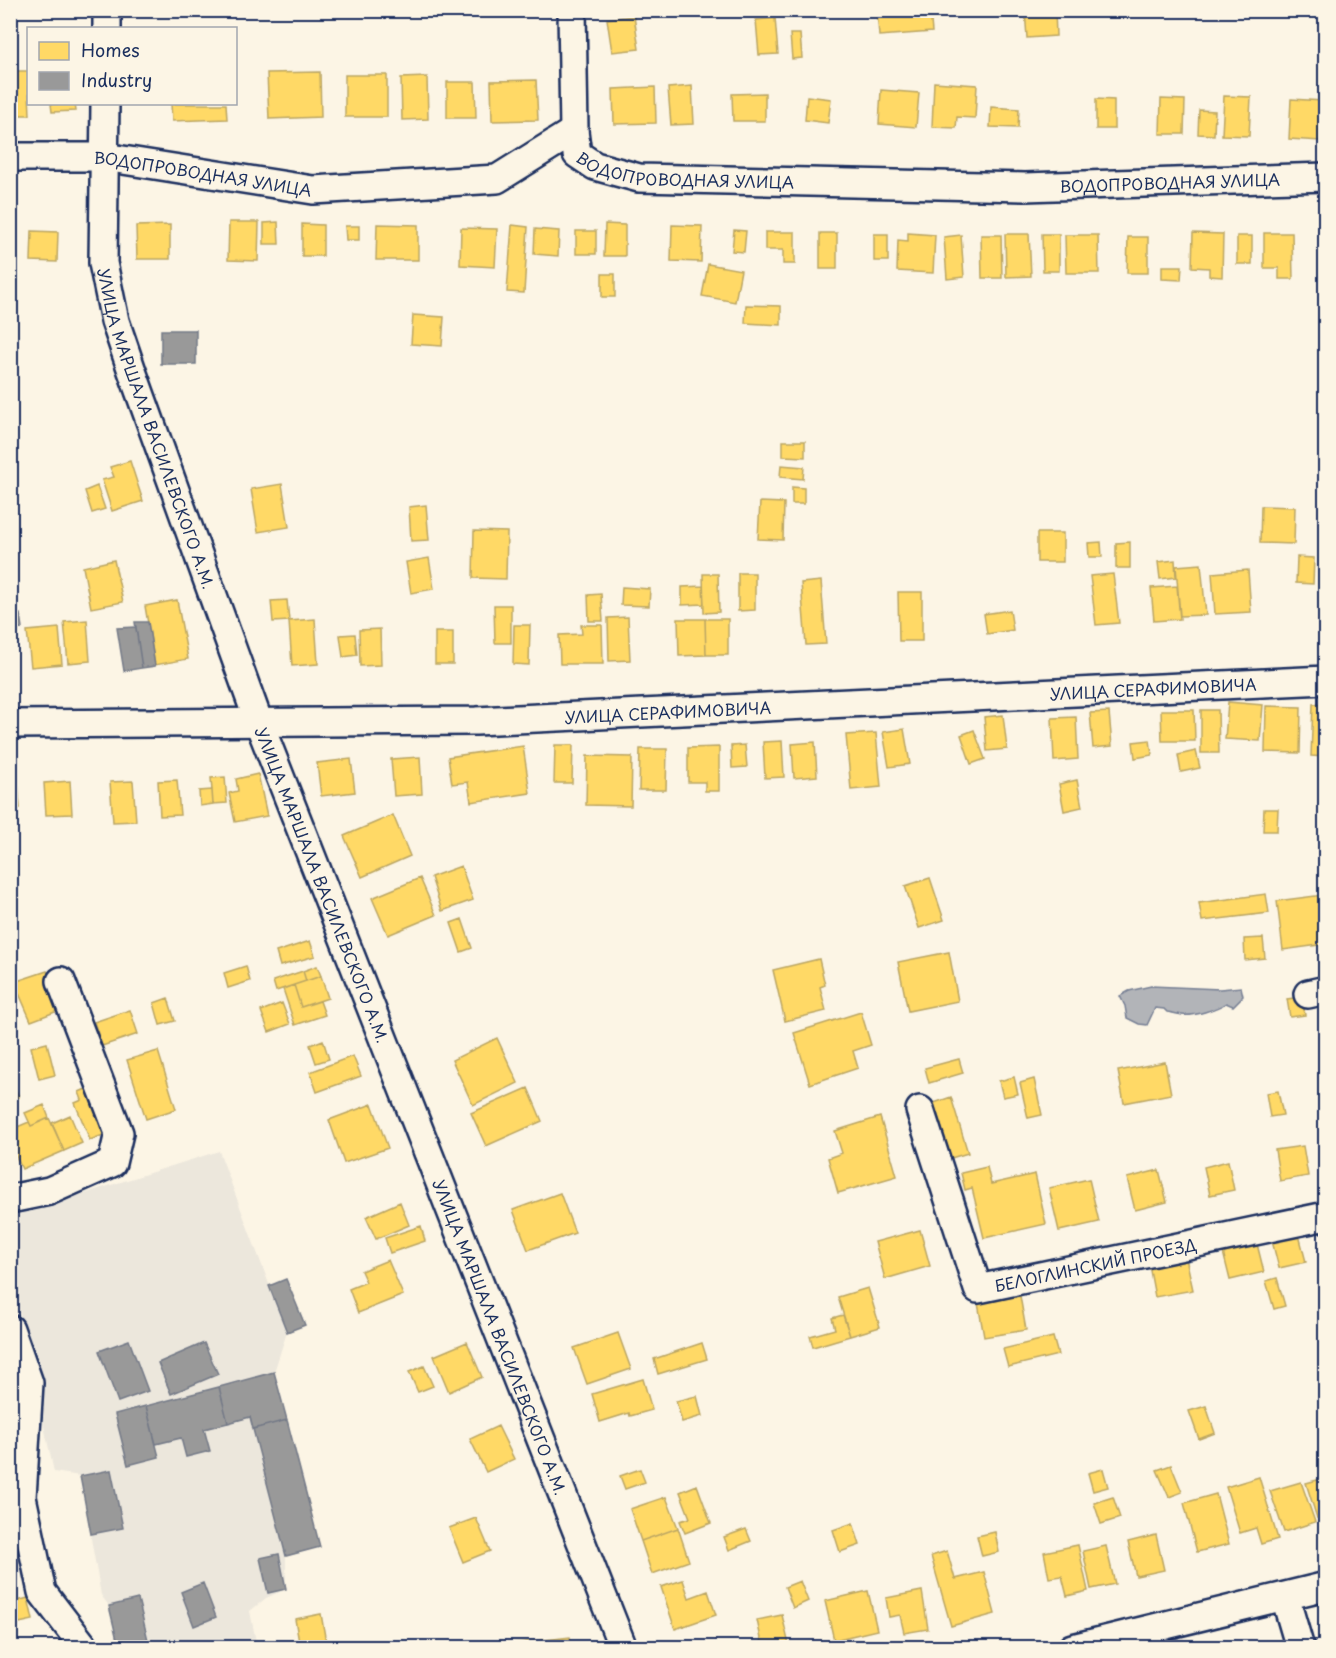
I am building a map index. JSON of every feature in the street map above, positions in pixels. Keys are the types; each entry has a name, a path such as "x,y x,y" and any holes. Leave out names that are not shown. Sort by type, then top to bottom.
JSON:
{"street":[{"path":"107,10 107,27"},
{"path":"572,10 574,131"},
{"name":"УЛИЦА МАРШАЛА ВАСИЛЕВСКОГО А.М.","path":"105,105 103,263 116,321 259,723 623,1647"},
{"name":"ВОДОПРОВОДНАЯ УЛИЦА","path":"10,157 104,157 314,190 497,179 574,131 577,154 595,166 639,178 1025,187 1326,177"},
{"name":"УЛИЦА СЕРАФИМОВИЧА","path":"10,724 476,721 1326,680"},
{"path":"10,1199 49,1191 112,1163 119,1133 61,981"},
{"name":"БЕЛОГЛИНСКИЙ ПРОЕЗД","path":"920,1110 978,1289 1326,1216"},
{"path":"10,1329 29,1383 22,1497 42,1592 85,1647"},
{"path":"1072,1647 1326,1586"},
{"path":"1285,1597 1300,1647"}],"shaded area":[{"path":"1151,986 1220,989 1241,987 1243,996 1233,1006 1226,1003 1192,1015 1182,1015 1155,1008 1147,1025 1127,1018 1120,996 1129,991"},
{"path":"219,1151 287,1332 274,1372 320,1547 286,1556 286,1589 266,1598 250,1611 257,1647 119,1647 109,1606 101,1595 80,1476 54,1472 11,1274 10,1217"}],"building: Homes":[{"path":"877,10 930,10 932,32 879,36"},
{"path":"1025,10 1055,10 1056,36 1027,38"},
{"path":"634,16 639,49 612,52 607,19"},
{"path":"775,18 778,54 759,55 756,20"},
{"path":"790,34 800,34 802,58 792,59"},
{"path":"10,71 27,71 27,105 30,105 30,115 10,115"},
{"path":"320,72 321,117 269,119 267,73"},
{"path":"345,75 387,75 387,117 345,117"},
{"path":"427,77 428,119 402,120 401,78"},
{"path":"536,80 538,120 492,121 491,81"},
{"path":"447,82 475,82 476,118 447,118"},
{"path":"934,82 977,85 975,118 957,117 956,128 932,127"},
{"path":"692,86 694,124 671,125 668,88"},
{"path":"655,87 656,123 614,124 613,89"},
{"path":"881,90 919,93 916,127 879,124"},
{"path":"765,93 765,121 733,121 732,94"},
{"path":"807,96 831,99 828,123 805,120"},
{"path":"1224,96 1251,97 1249,136 1222,135"},
{"path":"1096,99 1114,100 1114,129 1096,129"},
{"path":"1161,99 1185,100 1184,134 1160,134"},
{"path":"1291,99 1323,101 1321,141 1289,139"},
{"path":"51,105 75,105 76,111 52,112"},
{"path":"171,105 226,105 227,119 172,121"},
{"path":"991,107 1019,109 1018,128 990,127"},
{"path":"1199,110 1215,111 1214,135 1198,134"},
{"path":"10,222 16,222 17,241 10,241"},
{"path":"229,222 259,222 258,261 228,260"},
{"path":"278,222 279,244 264,244 264,223"},
{"path":"302,224 323,225 323,256 302,256"},
{"path":"377,224 418,225 418,260 376,260"},
{"path":"605,224 625,225 625,256 604,256"},
{"path":"170,225 170,259 137,259 136,226"},
{"path":"512,225 528,227 524,293 507,292"},
{"path":"672,225 702,226 701,262 671,261"},
{"path":"345,226 359,226 359,240 346,240"},
{"path":"461,228 497,229 495,267 460,265"},
{"path":"535,229 559,231 558,256 534,254"},
{"path":"734,230 746,231 744,252 732,251"},
{"path":"32,231 58,232 57,262 31,261"},
{"path":"576,231 596,231 596,254 576,254"},
{"path":"765,232 795,232 795,264 783,264 783,250 765,250"},
{"path":"820,233 837,233 837,269 820,269"},
{"path":"908,233 935,235 933,273 897,271 898,240 908,241"},
{"path":"1193,233 1223,234 1222,277 1209,276 1209,268 1192,267"},
{"path":"1264,233 1292,233 1293,279 1279,279 1279,268 1264,268"},
{"path":"874,234 888,234 888,261 874,261"},
{"path":"1005,234 1029,234 1031,276 1006,277"},
{"path":"1042,234 1059,234 1059,271 1043,271"},
{"path":"961,235 964,277 947,279 944,237"},
{"path":"981,235 1001,235 1002,278 982,278"},
{"path":"1065,235 1098,235 1099,273 1066,273"},
{"path":"1237,236 1252,236 1252,264 1237,264"},
{"path":"1128,237 1148,237 1148,273 1127,273"},
{"path":"708,264 741,270 735,302 702,296"},
{"path":"1162,266 1182,266 1181,280 1162,279"},
{"path":"602,274 615,274 615,297 602,297"},
{"path":"746,305 781,306 781,325 745,323"},
{"path":"413,315 444,317 442,346 411,344"},
{"path":"783,441 805,441 805,457 783,456"},
{"path":"130,461 143,501 112,511 102,480 114,477 110,467"},
{"path":"781,465 804,467 803,479 780,477"},
{"path":"282,484 289,527 258,532 251,489"},
{"path":"97,486 105,509 92,513 85,491"},
{"path":"792,487 804,488 804,504 792,504"},
{"path":"760,502 784,503 783,540 758,539"},
{"path":"426,505 429,540 411,541 409,507"},
{"path":"1261,506 1295,507 1294,544 1260,543"},
{"path":"474,531 507,532 506,579 473,578"},
{"path":"1037,533 1063,533 1063,562 1037,562"},
{"path":"1101,542 1102,557 1089,557 1088,543"},
{"path":"1130,542 1130,568 1116,568 1116,543"},
{"path":"1297,557 1314,558 1313,584 1296,583"},
{"path":"429,558 434,589 411,593 406,562"},
{"path":"114,560 123,602 91,608 83,567"},
{"path":"1175,560 1176,577 1160,579 1158,562"},
{"path":"1201,564 1206,615 1180,616 1176,566"},
{"path":"1248,570 1251,612 1215,614 1212,573"},
{"path":"1321,570 1326,570 1326,608 1321,608"},
{"path":"738,573 755,573 755,610 738,611"},
{"path":"703,574 718,574 719,612 704,613"},
{"path":"1113,574 1119,623 1096,625 1090,576"},
{"path":"821,581 826,644 806,645 801,583"},
{"path":"703,586 704,604 682,605 682,587"},
{"path":"1177,586 1180,619 1154,621 1151,588"},
{"path":"622,587 650,589 649,606 621,605"},
{"path":"898,592 922,592 922,641 899,641"},
{"path":"601,594 603,621 589,621 588,595"},
{"path":"177,600 188,659 155,665 145,606"},
{"path":"287,600 289,621 273,622 271,601"},
{"path":"494,605 511,605 511,643 495,643"},
{"path":"1010,610 1013,630 987,634 984,614"},
{"path":"628,617 630,660 609,661 608,618"},
{"path":"315,619 318,664 292,666 289,621"},
{"path":"678,619 705,619 706,655 679,656"},
{"path":"705,619 728,619 728,655 706,655"},
{"path":"87,620 90,661 68,663 64,622"},
{"path":"514,625 530,625 529,665 513,664"},
{"path":"581,625 602,625 603,664 560,664 559,635 582,634"},
{"path":"59,628 62,664 31,667 27,631"},
{"path":"380,629 381,665 360,666 359,630"},
{"path":"435,632 453,632 453,664 435,664"},
{"path":"355,634 357,655 343,657 340,635"},
{"path":"1228,702 1263,705 1260,741 1225,739"},
{"path":"1313,704 1326,704 1325,757 1311,756"},
{"path":"1266,706 1301,707 1300,753 1265,752"},
{"path":"1161,710 1194,710 1195,741 1162,741"},
{"path":"1201,710 1218,710 1219,753 1201,753"},
{"path":"1109,712 1112,746 1093,748 1090,713"},
{"path":"1003,715 1007,749 987,751 984,717"},
{"path":"1076,717 1078,759 1054,761 1052,718"},
{"path":"904,729 910,764 889,767 883,732"},
{"path":"974,730 985,759 971,764 961,735"},
{"path":"876,733 881,787 851,790 846,735"},
{"path":"1150,740 1152,755 1135,758 1133,742"},
{"path":"782,741 784,777 765,778 763,742"},
{"path":"815,742 817,776 794,778 792,744"},
{"path":"555,745 573,745 572,783 554,783"},
{"path":"745,745 747,767 732,768 731,746"},
{"path":"523,746 530,793 471,802 468,782 452,784 448,757"},
{"path":"719,747 719,791 705,791 705,782 688,782 688,748"},
{"path":"640,749 667,749 666,790 639,790"},
{"path":"1196,751 1200,768 1181,772 1178,755"},
{"path":"587,756 632,757 631,806 586,805"},
{"path":"420,757 422,794 394,796 391,759"},
{"path":"351,759 355,792 321,796 317,763"},
{"path":"258,774 267,816 235,822 229,793 238,791 236,779"},
{"path":"225,777 227,803 213,804 211,778"},
{"path":"177,780 180,815 160,816 158,781"},
{"path":"1077,780 1082,807 1064,811 1059,784"},
{"path":"70,781 72,814 46,815 44,783"},
{"path":"133,781 136,821 113,822 110,782"},
{"path":"10,782 18,782 20,808 10,809"},
{"path":"212,790 213,804 200,806 199,791"},
{"path":"1264,809 1278,809 1277,831 1263,831"},
{"path":"393,815 410,856 362,877 344,836"},
{"path":"461,866 473,900 442,911 431,877"},
{"path":"420,878 436,915 388,935 372,898"},
{"path":"930,878 944,920 919,928 905,886"},
{"path":"1266,894 1269,913 1202,921 1199,903"},
{"path":"1323,895 1326,944 1283,950 1277,901"},
{"path":"462,919 472,948 461,952 451,923"},
{"path":"1263,938 1265,958 1245,960 1244,939"},
{"path":"310,941 315,956 280,966 276,952"},
{"path":"949,952 958,1001 908,1011 898,962"},
{"path":"819,959 825,985 820,987 826,1011 785,1021 773,970"},
{"path":"246,966 250,981 228,988 224,973"},
{"path":"317,966 321,976 306,981 303,971"},
{"path":"47,971 63,1009 31,1021 14,982"},
{"path":"303,971 306,981 276,991 273,981"},
{"path":"321,976 328,998 301,1007 294,985"},
{"path":"294,985 301,1007 320,1001 325,1015 295,1025 283,989"},
{"path":"1302,997 1305,1015 1290,1017 1287,999"},
{"path":"168,998 175,1021 160,1025 154,1003"},
{"path":"282,1003 290,1024 269,1032 261,1011"},
{"path":"130,1010 138,1034 102,1046 94,1022"},
{"path":"861,1012 871,1045 853,1051 858,1068 810,1084 794,1033"},
{"path":"497,1038 518,1083 473,1105 452,1060"},
{"path":"323,1040 329,1059 316,1063 310,1045"},
{"path":"47,1043 55,1075 39,1079 31,1047"},
{"path":"158,1051 176,1109 146,1119 127,1060"},
{"path":"353,1056 361,1076 317,1092 310,1072"},
{"path":"959,1059 963,1073 929,1083 925,1068"},
{"path":"1165,1062 1171,1094 1124,1103 1118,1071"},
{"path":"10,1076 19,1097 10,1101"},
{"path":"1014,1077 1018,1094 1003,1097 999,1081"},
{"path":"1034,1079 1042,1115 1028,1118 1020,1083"},
{"path":"93,1086 111,1132 90,1140 75,1103 82,1100 79,1092"},
{"path":"528,1088 542,1121 486,1146 471,1113"},
{"path":"1278,1091 1283,1115 1270,1117 1266,1093"},
{"path":"951,1097 968,1153 951,1158 934,1103"},
{"path":"372,1104 388,1148 344,1163 329,1120"},
{"path":"44,1105 49,1118 31,1126 25,1113"},
{"path":"70,1115 82,1143 64,1151 52,1123"},
{"path":"880,1117 897,1176 838,1193 828,1158 842,1153 835,1131"},
{"path":"49,1118 64,1151 22,1169 10,1143 10,1130 29,1122 31,1126"},
{"path":"1303,1146 1308,1176 1280,1181 1275,1150"},
{"path":"1228,1161 1234,1190 1210,1195 1204,1167"},
{"path":"987,1167 991,1184 1035,1174 1046,1224 984,1238 972,1188 965,1190 961,1173"},
{"path":"1159,1170 1167,1202 1135,1210 1127,1178"},
{"path":"1089,1179 1099,1222 1059,1231 1049,1188"},
{"path":"560,1193 575,1233 528,1250 513,1210"},
{"path":"400,1202 409,1225 376,1239 366,1217"},
{"path":"421,1226 425,1241 390,1253 385,1238"},
{"path":"920,1230 930,1266 885,1279 875,1242"},
{"path":"1298,1231 1306,1262 1279,1268 1271,1237"},
{"path":"1256,1240 1264,1272 1230,1280 1222,1248"},
{"path":"1186,1258 1193,1290 1155,1297 1149,1265"},
{"path":"388,1260 403,1295 358,1313 349,1289 366,1282 361,1271"},
{"path":"1277,1278 1285,1306 1274,1309 1266,1281"},
{"path":"868,1288 880,1327 850,1336 838,1297"},
{"path":"1020,1296 1026,1330 984,1337 978,1303"},
{"path":"843,1315 850,1336 813,1347 810,1336 835,1329 832,1318"},
{"path":"618,1333 631,1369 587,1384 574,1348"},
{"path":"1053,1337 1058,1355 1008,1367 1003,1349"},
{"path":"467,1342 482,1377 449,1392 434,1356"},
{"path":"702,1343 707,1359 658,1374 654,1359"},
{"path":"424,1366 433,1386 418,1392 409,1372"},
{"path":"643,1379 652,1410 630,1416 629,1413 600,1422 592,1394"},
{"path":"697,1396 702,1416 682,1422 676,1401"},
{"path":"1206,1406 1215,1433 1199,1439 1189,1411"},
{"path":"498,1426 514,1459 486,1472 470,1439"},
{"path":"1171,1465 1182,1492 1169,1497 1157,1470"},
{"path":"640,1469 645,1482 625,1489 620,1476"},
{"path":"1103,1469 1108,1487 1093,1491 1088,1473"},
{"path":"1259,1477 1278,1539 1261,1544 1256,1528 1240,1533 1226,1487"},
{"path":"1321,1479 1326,1494 1326,1516 1317,1518 1306,1483"},
{"path":"1301,1482 1315,1522 1284,1532 1270,1491"},
{"path":"697,1485 711,1523 685,1533 680,1521 690,1518 680,1492"},
{"path":"1216,1494 1229,1544 1197,1552 1184,1503"},
{"path":"666,1497 678,1528 641,1541 630,1509"},
{"path":"1113,1497 1120,1518 1101,1524 1094,1503"},
{"path":"476,1518 490,1551 463,1562 449,1528"},
{"path":"10,1522 18,1547 10,1549"},
{"path":"853,1523 860,1545 840,1552 833,1530"},
{"path":"678,1528 689,1561 652,1574 641,1541"},
{"path":"746,1529 751,1541 729,1550 724,1537"},
{"path":"995,1532 999,1552 982,1556 977,1536"},
{"path":"1156,1535 1164,1570 1136,1576 1128,1542"},
{"path":"1078,1545 1088,1591 1067,1596 1062,1576 1049,1578 1044,1552"},
{"path":"1106,1546 1115,1584 1091,1589 1083,1551"},
{"path":"947,1551 955,1579 984,1572 995,1614 951,1626 931,1556"},
{"path":"683,1580 689,1598 708,1591 716,1615 675,1629 661,1587"},
{"path":"800,1581 808,1601 793,1608 785,1587"},
{"path":"868,1591 877,1630 834,1640 825,1601"},
{"path":"922,1591 928,1629 904,1633 900,1615 889,1617 886,1598"},
{"path":"28,1598 33,1620 10,1625 10,1603"},
{"path":"321,1614 327,1648 300,1648 295,1619"},
{"path":"782,1615 789,1645 763,1648 757,1620"},
{"path":"570,1637 571,1648 501,1648 501,1645"}],"building: Industry":[{"path":"161,330 196,330 196,364 161,364"},
{"path":"20,614 22,628 10,629 10,615"},
{"path":"135,622 148,622 155,666 142,668"},
{"path":"136,627 142,668 124,671 117,628"},
{"path":"286,1279 305,1325 287,1332 269,1286"},
{"path":"129,1340 148,1391 118,1402 99,1351"},
{"path":"204,1343 218,1374 171,1394 158,1363"},
{"path":"274,1372 287,1420 253,1429 250,1417 228,1423 219,1387"},
{"path":"219,1387 228,1423 204,1429 210,1451 186,1457 181,1438 156,1444 146,1406"},
{"path":"146,1406 159,1457 128,1465 115,1414"},
{"path":"287,1420 320,1547 286,1556 253,1429"},
{"path":"111,1470 123,1528 91,1534 80,1476"},
{"path":"279,1554 286,1589 268,1593 260,1558"},
{"path":"203,1583 216,1617 194,1626 181,1592"},
{"path":"138,1599 148,1640 135,1643 136,1648 119,1648 109,1606"}]}
